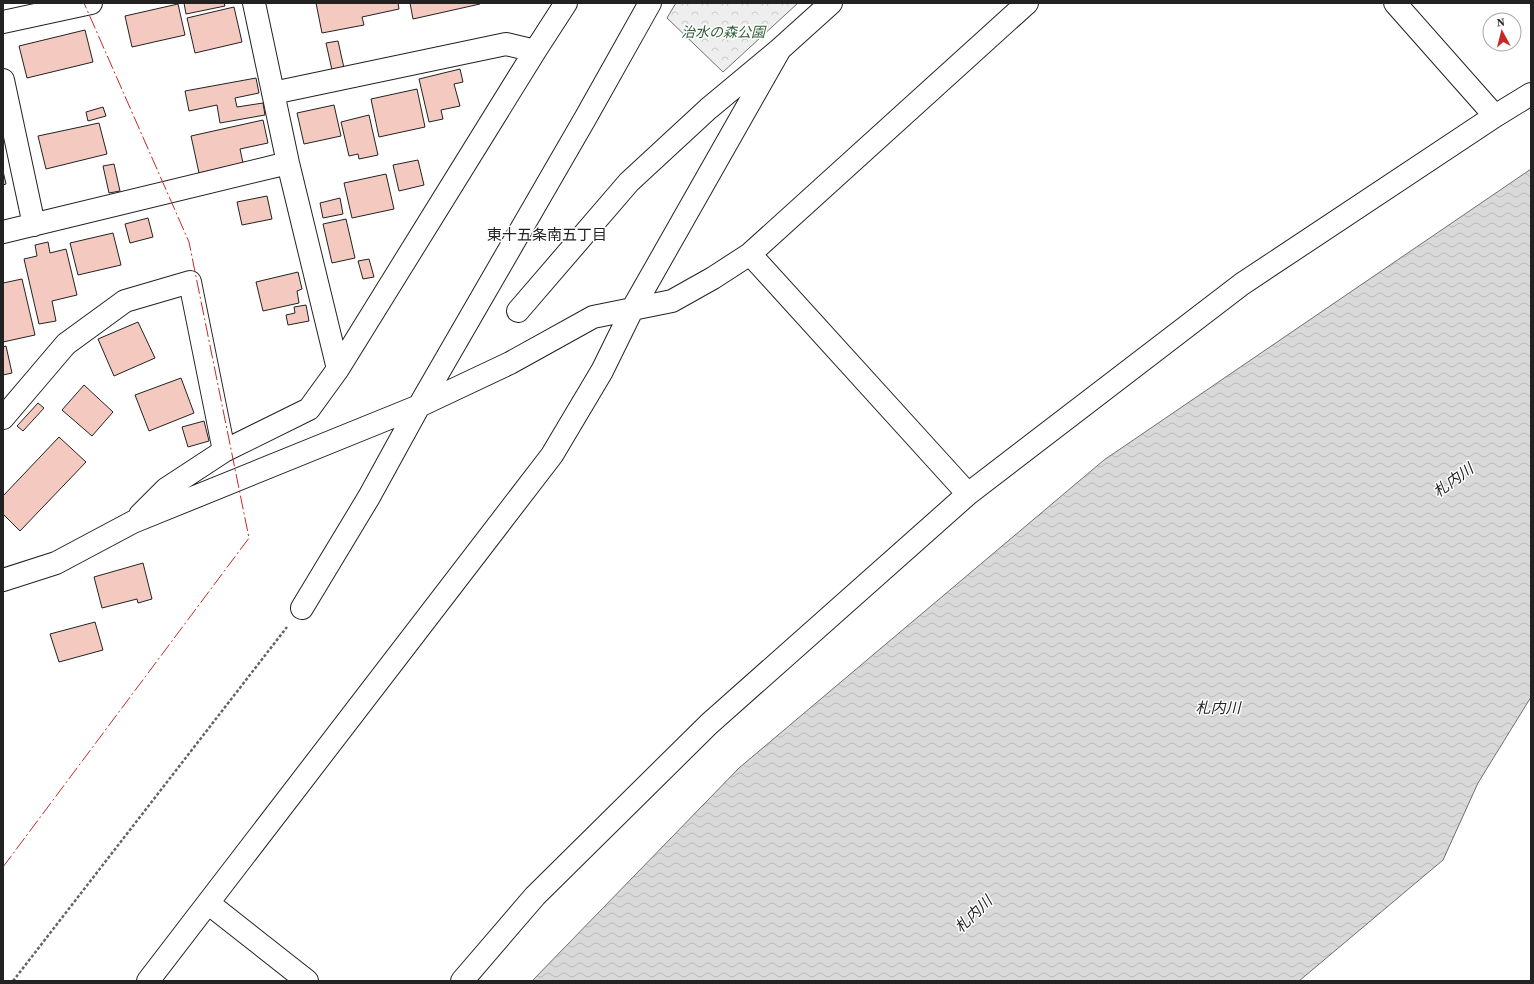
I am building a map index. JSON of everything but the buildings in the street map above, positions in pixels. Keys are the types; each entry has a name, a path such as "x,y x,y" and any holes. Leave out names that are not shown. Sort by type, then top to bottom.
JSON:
{"street":[{"path":"3,22 91,3"},
{"path":"254,3 288,163 338,369"},
{"path":"133,522 166,489 224,451 309,409 338,369 566,3"},
{"path":"302,608 369,497 419,406 650,3"},
{"path":"518,311 629,182 708,109 780,50 831,3"},
{"path":"3,580 56,563 133,522 419,406 510,363 593,317 672,301 714,278 750,254 1027,3"},
{"path":"1395,3 1495,116"},
{"path":"273,93 506,44 535,51"},
{"path":"148,981 552,455 602,371 633,308 780,50"},
{"path":"3,80 34,225"},
{"path":"462,981 535,896 709,724 968,494 1242,284 1495,116 1531,94"},
{"path":"3,232 288,163"},
{"path":"750,254 968,494"},
{"path":"3,418 66,344 125,301 190,282 224,451"},
{"path":"208,903 307,981"}],"path":[{"path":"13,981 302,608"}],"green space":[{"name":"治水の森公園","path":"676,3 798,3 723,72 667,18"}],"water":[{"name":"札内川","path":"1531,169 1531,697 1478,783 1443,860 1299,981 532,981 739,768 1104,460"}],"power":[{"path":"3,867 249,538 189,242 84,3"}],"district":[{"name":"東十五条南五丁目","path":"547,234"}]}
